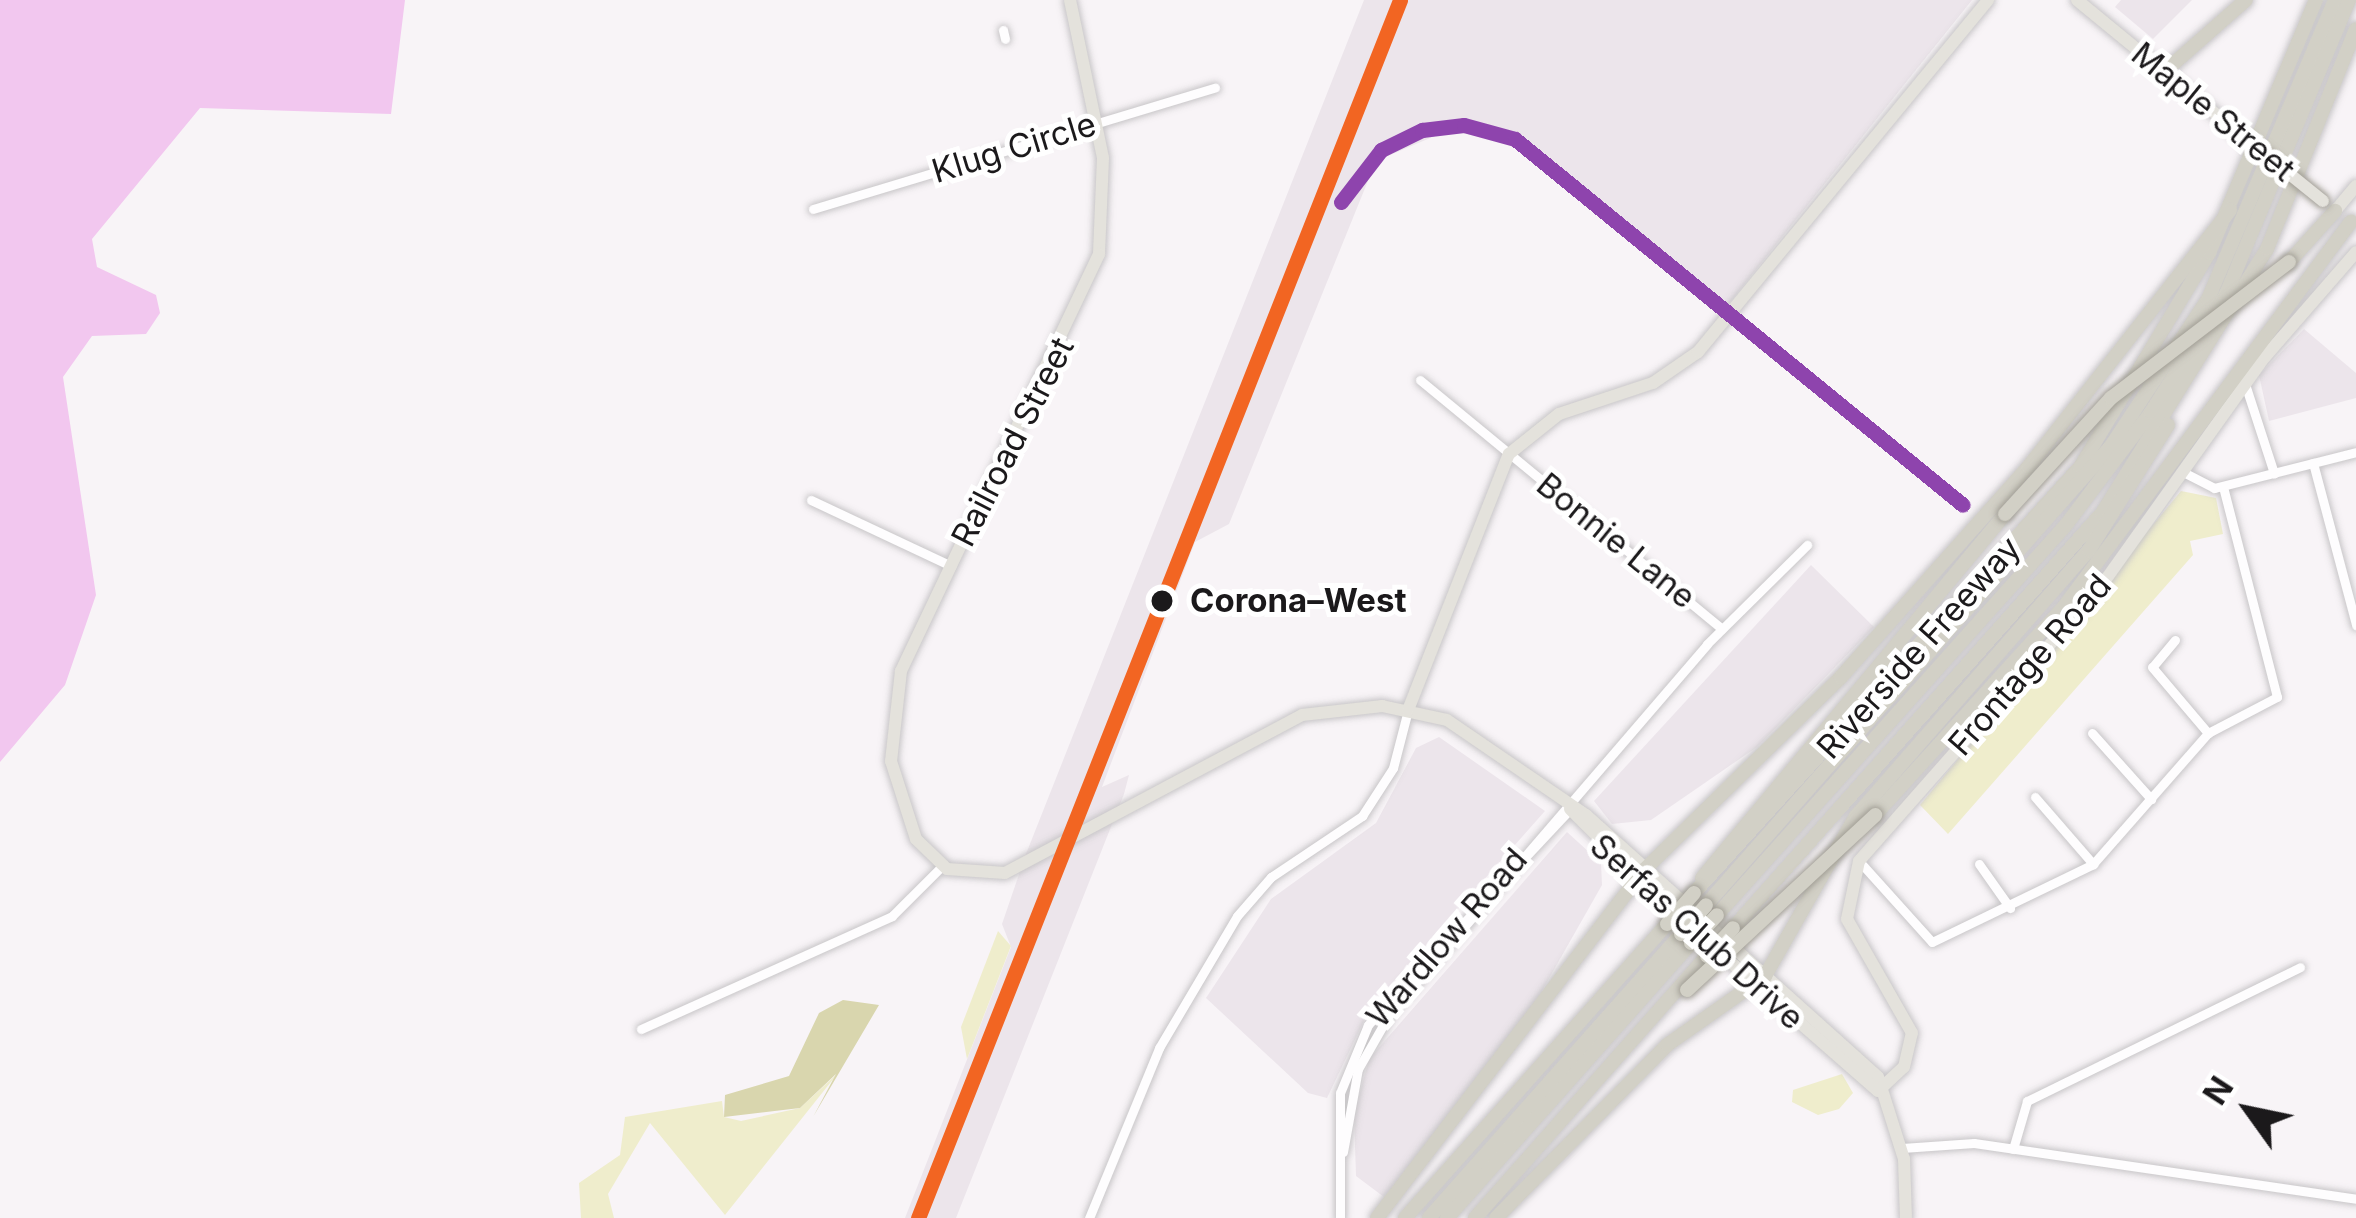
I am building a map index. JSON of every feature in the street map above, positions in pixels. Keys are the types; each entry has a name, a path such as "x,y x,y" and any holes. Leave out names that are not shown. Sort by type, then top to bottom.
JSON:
{"highway":[{"path":"2164,73 2246,0"},
{"name":"Riverside Freeway","path":"1406,1218 1666,924 1704,900 2080,466 2230,210 2316,0"},
{"path":"1704,900 2111,446 2208,299 2335,0"},
{"path":"1704,900 2066,525 2151,412 2226,294 2349,0"},
{"name":"Riverside Freeway","path":"1475,1218 1658,1006 2058,568 2175,406 2266,248 2356,29"},
{"path":"1447,1218 1686,939 1704,900 1711,858 2005,514 2111,398 2289,262 2329,206"},
{"path":"1377,1218 1641,874 1840,677 2014,483 2230,210"},
{"path":"1658,1006 1687,990 1875,815 2066,604 2353,219"},
{"path":"1496,1218 1666,1045 1760,980 1845,831 2103,532 2160,449 2175,406"},
{"path":"1429,1218 1686,939"}],"main road":[{"name":"Railroad Street","path":"941,866 904,816 890,729 901,671 1090,284 1106,190 1070,0"},
{"path":"941,866 1005,873 1302,715 1408,710 1510,454 1559,414 1653,383 1698,352 1988,0"},
{"name":"Maple Street","path":"2077,0 2329,206 2353,219"},
{"path":"2329,206 2356,186"},
{"name":"Frontage Road","path":"1877,1090 1904,1067 1912,1033 1847,919 1859,861 2185,473 2245,384 2356,252"},
{"name":"Serfas Club Drive","path":"1408,710 1486,739 1570,808 1877,1090 1902,1148 1906,1218"}],"street":[{"name":"Klug Circle","path":"813,209 1216,88"},
{"name":"Bonnie Lane","path":"1420,380 1722,629"},
{"path":"2245,384 2274,473"},
{"path":"2185,473 2222,487 2356,452"},
{"path":"2314,463 2356,625"},
{"path":"1859,861 1932,942 2010,908 2092,864 2208,734 2277,697 2222,487"},
{"path":"812,500 951,566"},
{"name":"Wardlow Road","path":"1340,1218 1348,1083 1376,1016 1570,808 1722,629 1807,545"},
{"path":"2175,640 2152,667 2208,734"},
{"path":"1089,1218 1159,1048 1237,916 1271,877 1362,816 1393,768 1408,710"},
{"path":"2092,733 2151,799"},
{"path":"2035,796 2092,864"},
{"path":"1979,863 2010,908"},
{"path":"641,1029 892,916 941,866"},
{"path":"2013,1149 2019,1113 2038,1094 2300,967"},
{"path":"1902,1148 2013,1149 2356,1199"}],"shaded area":[{"path":"0,0 405,0 391,114 200,108 92,239 97,267 156,295 160,313 146,334 92,336 63,377 96,595 65,685 0,762"},
{"path":"1364,0 1972,0 1722,312 1508,143 1449,130 1376,161 1229,524 1195,542 1102,787 1129,775 1124,794 956,1218 905,1218 1011,947 1002,924 1026,854"},
{"path":"2121,0 2192,0 2153,39 2115,7"},
{"path":"2304,329 2356,373 2356,398 2269,421 2259,375"},
{"path":"2181,491 2216,498 2223,534 2190,541 2193,555 1948,834 1920,805"},
{"path":"1811,565 1874,627 1757,747 1651,820 1612,824 1594,801"},
{"path":"1439,737 1545,811 1370,1008 1327,1098 1308,1093 1206,998 1271,899 1376,823 1416,748"},
{"path":"1567,832 1601,863 1602,885 1531,1010 1384,1197 1356,1176 1354,1115 1369,1059"},
{"path":"998,931 1011,946 967,1059 961,1027"},
{"path":"843,1000 879,1005 813,1117 836,1074 800,1108 724,1117 725,1095 789,1076 819,1013"},
{"path":"838,1073 725,1215 650,1123 608,1194 614,1218 581,1218 579,1183 620,1155 625,1117 722,1101 724,1117 741,1121 800,1108"},
{"path":"1842,1074 1853,1093 1839,1109 1818,1115 1792,1102 1793,1090"}],"railway":[{"path":"1341,202 1381,150 1422,130 1464,125 1515,139 1963,505"}],"transit line":[{"path":"918,1218 1400,0"},
{"path":"1341,202 1381,150 1422,130 1464,125 1515,139 1963,505"}],"place":[{"name":"Corona–West","path":"1162,601"}]}
